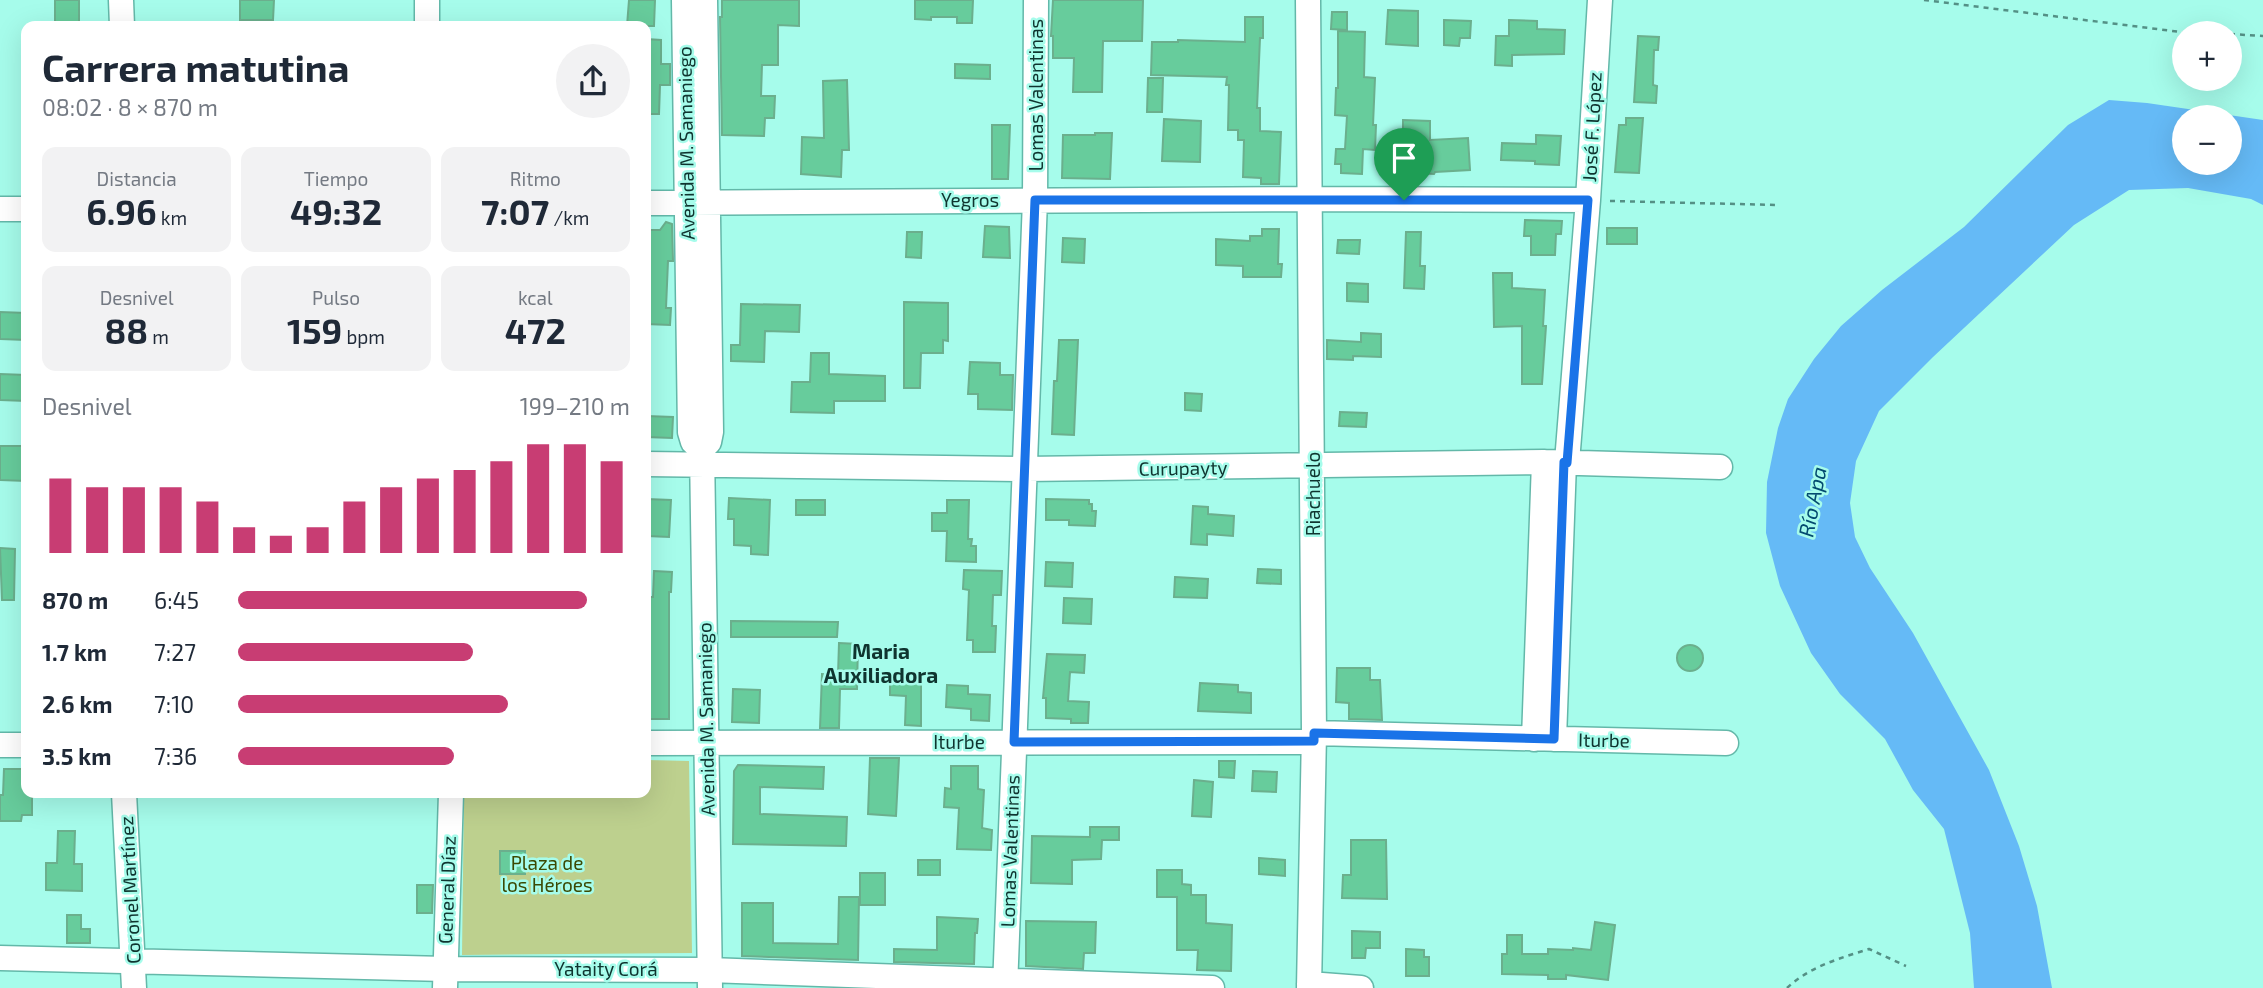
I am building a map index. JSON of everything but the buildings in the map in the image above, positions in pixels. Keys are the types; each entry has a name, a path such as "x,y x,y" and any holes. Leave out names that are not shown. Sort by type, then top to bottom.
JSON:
{"street":[{"path":"121,0 122,21"},
{"path":"427,0 427,21"},
{"name":"Avenida M. Samaniego","path":"684,0 697,202"},
{"name":"Avenida M. Samaniego","path":"705,0 690,432 703,457 709,979"},
{"name":"Lomas Valentinas","path":"1005,985 1035,200 1036,0"},
{"name":"Riachuelo","path":"1308,0 1314,737 1309,986"},
{"name":"José F. López","path":"1544,739 1558,462 1588,200 1600,0"},
{"name":"Yegros","path":"651,203 1588,200"},
{"path":"0,209 21,209"},
{"name":"Curupayty","path":"651,463 703,457 1025,470 1558,462 1720,467"},
{"name":"Iturbe","path":"651,743 1014,742 1314,737 1726,743"},
{"path":"0,745 21,745"},
{"name":"Coronel Martínez","path":"124,798 134,988"},
{"name":"General Díaz","path":"444,979 451,798"},
{"name":"Yataity Corá","path":"0,958 134,961 444,979 709,979 1212,988"},
{"path":"1309,986 1362,988"}],"path":[{"path":"1924,0 2172,31"},
{"path":"2242,35 2263,36"},
{"path":"1588,200 1778,205"},
{"path":"1787,988 1797,978 1815,968 1869,949 1906,966"}],"green space":[{"name":"Plaza de los Héroes","path":"651,760 689,761 692,953 462,955 464,798 651,798"}],"water":[{"name":"Río Apa","path":"2109,100 2172,107 2172,175 2242,175 2242,117 2263,120 2263,205 2251,199 2188,188 2129,190 2074,225 1933,357 1879,411 1856,461 1850,503 1855,537 1870,568 1913,633 1989,770 2019,846 2037,906 2052,988 1974,988 1970,933 1944,829 1913,790 1885,739 1840,694 1811,653 1780,586 1766,533 1767,482 1778,428 1788,399 1814,359 1841,326 1882,290 1964,227 2068,125"}],"district":[{"name":"Maria Auxiliadora","path":"881,664"}],"route":[{"path":"1035,200 1404,200 1588,200 1567,463 1564,462 1554,739 1314,733 1314,741 1014,742 1035,200"}]}
